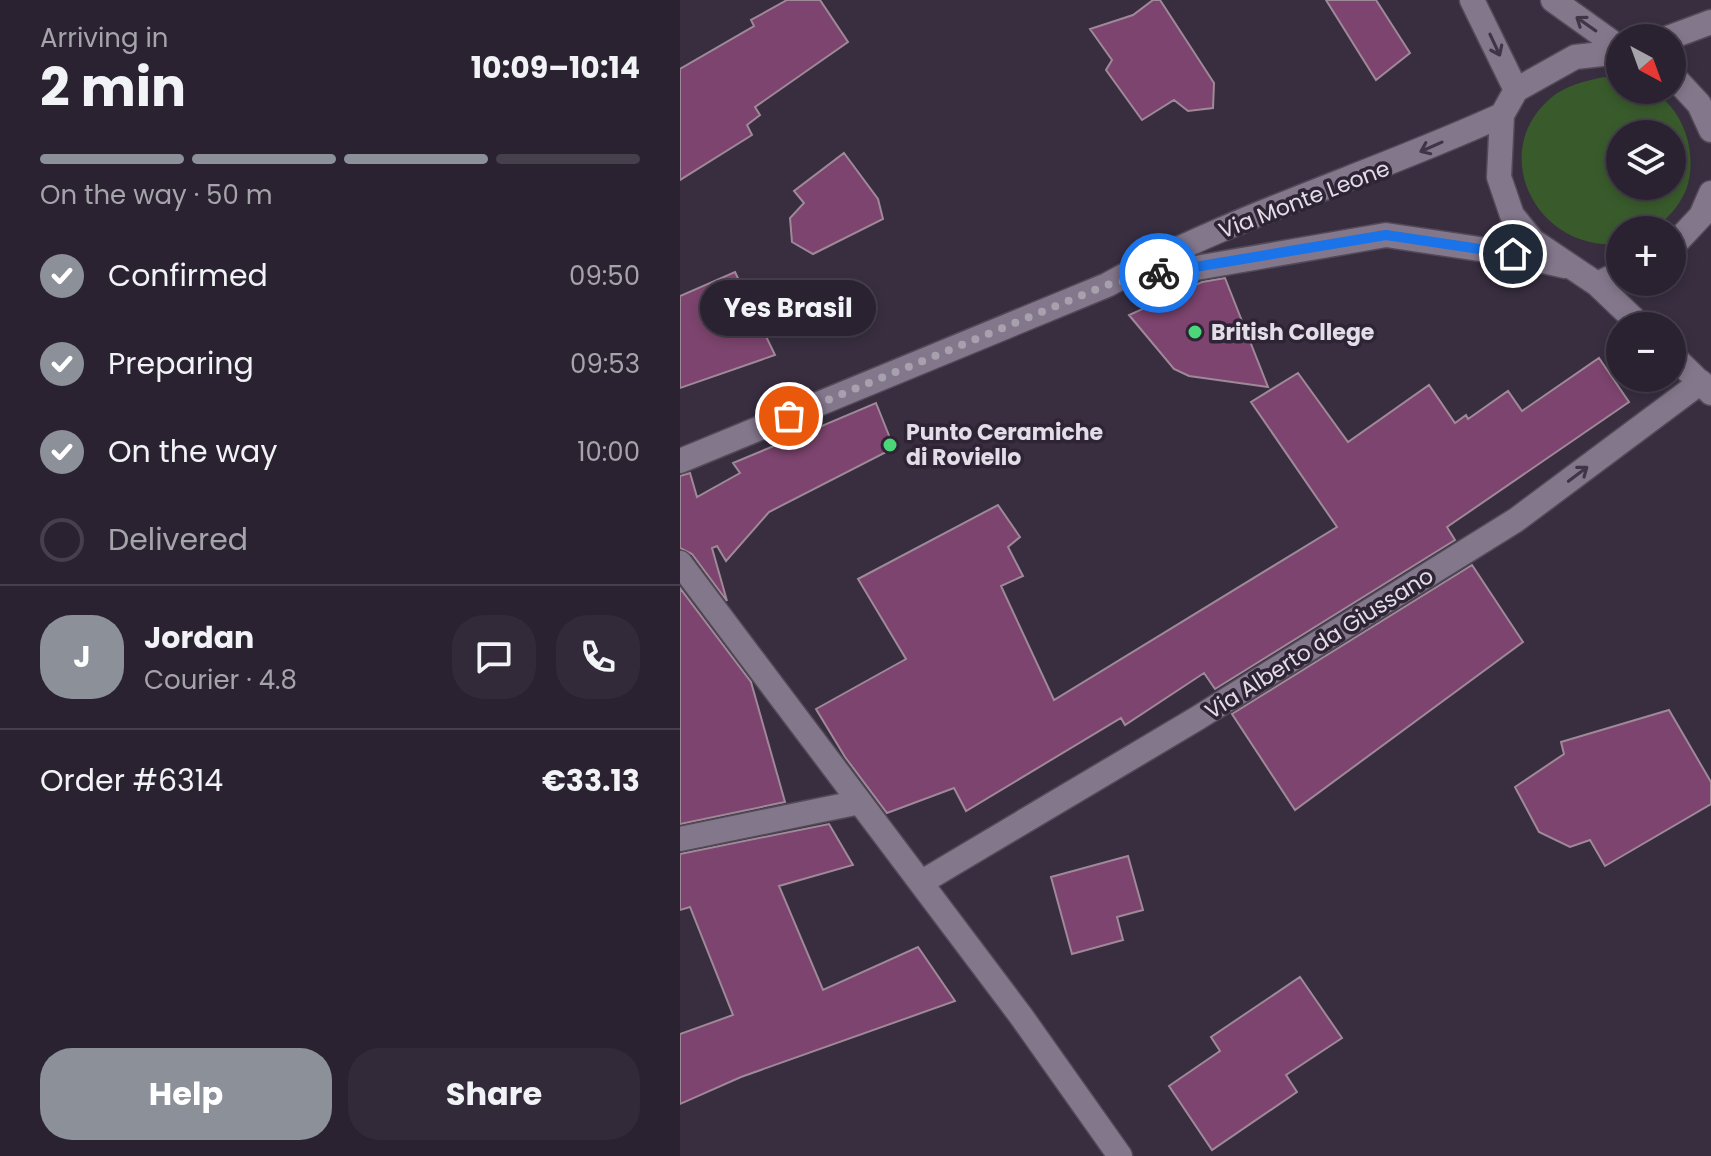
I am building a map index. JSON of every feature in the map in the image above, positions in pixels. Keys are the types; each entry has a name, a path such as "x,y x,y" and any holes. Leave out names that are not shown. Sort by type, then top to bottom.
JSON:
{"street":[{"path":"1472,0 1516,90"},
{"path":"1553,0 1606,40"},
{"path":"1686,31 1711,22"},
{"path":"1606,52 1575,57 1516,90 1502,115 1499,177 1512,215 1533,241 1565,266 1597,284 1626,312"},
{"path":"1686,90 1699,104 1711,130"},
{"name":"Via Monte Leone","path":"680,461 1107,285 1161,255 1409,157 1502,115"},
{"path":"1686,238 1706,224 1711,193"},
{"name":"Via Monte Leone","path":"1107,285 1168,271 1386,235 1513,254 1565,266"},
{"path":"1597,284 1606,280"},
{"path":"1686,368 1706,387"},
{"name":"Via Alberto da Giussano","path":"922,882 1205,714 1516,520 1706,387"},
{"path":"680,563 922,882 1120,1156"},
{"path":"680,839 860,802"}],"green space":[{"path":"1606,77 1606,104 1668,104 1680,120 1606,120 1606,200 1680,200 1669,216 1606,216 1606,243 1590,242 1565,232 1544,215 1530,194 1522,169 1523,144 1533,119 1552,97 1576,84"},
{"path":"1686,133 1691,162 1686,190"}],"building":[{"path":"787,0 820,0 848,42 755,107 760,115 747,125 752,135 680,180 680,69 754,26 751,20"},
{"path":"1153,0 1160,0 1214,83 1213,108 1188,111 1174,100 1142,120 1106,70 1112,60 1090,29 1133,15"},
{"path":"1326,0 1376,0 1410,53 1376,80"},
{"path":"844,153 878,199 883,219 813,254 792,242 790,218 804,203 794,191"},
{"path":"735,272 775,355 680,388 680,296"},
{"name":"British College","path":"1225,278 1268,387 1189,376 1174,369 1129,315 1202,282"},
{"path":"1599,358 1606,368 1606,392 1622,392 1629,402 1447,527 1455,540 1215,689 1204,673 1125,725 1121,718 966,811 954,788 887,813 845,757 816,709 906,659 858,579 998,505 1020,537 1008,547 1023,576 1001,586 1054,700 1337,527 1251,402 1298,373 1348,442 1429,385 1455,423 1466,415 1468,419 1508,391 1522,411"},
{"path":"876,403 894,448 769,512 726,561 717,546 712,548 727,601 692,554 680,548 680,476 690,473 697,497 740,473 733,463 810,431 813,435 812,430"},
{"path":"1472,565 1523,642 1295,810 1232,714"},
{"path":"680,588 751,682 785,802 680,824"},
{"path":"1669,710 1711,782 1711,804 1605,866 1590,840 1570,847 1539,832 1515,787 1564,754 1561,742"},
{"path":"829,824 853,865 779,886 823,990 918,947 955,1001 741,1077 680,1104 680,1034 733,1015 690,907 680,910 680,854"},
{"path":"1128,856 1143,910 1117,917 1123,940 1072,954 1051,877"},
{"path":"1300,977 1342,1038 1286,1075 1297,1092 1212,1150 1169,1086 1220,1051 1211,1037"}],"way so far":[{"path":"789,416 1107,285 1159,273"}],"place":[{"name":"British College","path":"1195,332"},
{"name":"Yes Brasil","path":"789,416"},
{"name":"Punto Ceramiche di Roviello","path":"890,445"}],"route":[{"path":"1159,273 1386,235 1513,254"}]}
